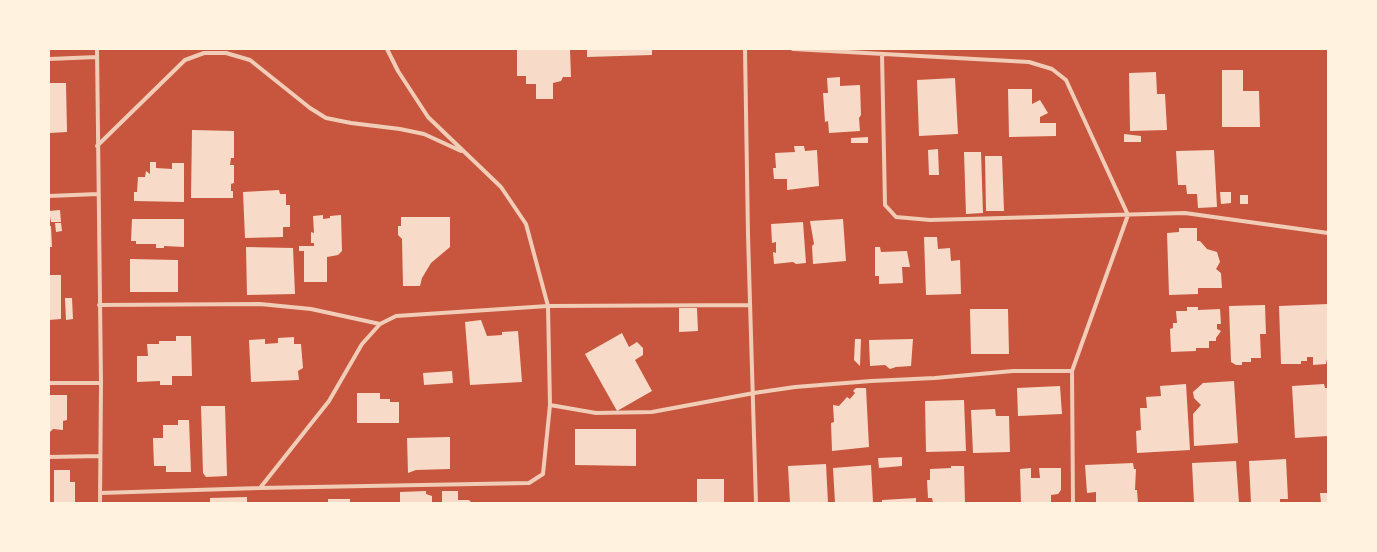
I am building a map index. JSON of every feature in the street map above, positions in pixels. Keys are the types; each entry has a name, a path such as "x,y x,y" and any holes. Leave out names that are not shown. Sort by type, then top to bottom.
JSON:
{"street":[{"path":"96,49 100,503"},
{"path":"100,493 260,488 529,483 543,474 550,405 548,306 526,224 501,187 428,117 398,71 387,49"},
{"path":"746,49 750,306 754,393 756,503"},
{"path":"793,49 1029,62 1052,69 1066,80 1128,215 1072,371 1073,503"},
{"path":"97,146 185,60 204,53 226,52 250,60 310,108 326,118 424,134 463,152"},
{"path":"882,54 885,205 896,217 930,220 1185,213 1328,233"},
{"path":"49,58 97,57"},
{"path":"49,196 98,194"},
{"path":"99,305 260,304 311,309 380,324"},
{"path":"260,488 329,401 362,344 380,324 396,316 548,306 750,306"},
{"path":"550,405 596,413 652,412 754,393 871,381 935,378 1013,371 1072,371"},
{"path":"49,383 100,383"},
{"path":"49,457 100,456"}],"building":[{"path":"517,49 570,49 571,77 563,77 561,81 553,83 553,99 536,99 536,84 526,84 526,76 517,76"},
{"path":"587,49 652,49 652,55 587,57"},
{"path":"1222,70 1243,70 1243,91 1259,91 1260,127 1222,127"},
{"path":"1156,72 1157,94 1165,94 1167,130 1130,131 1129,73"},
{"path":"840,77 840,86 860,85 860,131 829,133 828,121 825,122 823,93 828,93 827,78"},
{"path":"955,78 958,134 919,136 917,80"},
{"path":"49,83 66,83 67,132 49,133"},
{"path":"1008,89 1032,89 1032,104 1040,100 1048,113 1040,117 1040,123 1056,123 1056,136 1009,137"},
{"path":"192,130 234,131 234,158 231,158 230,165 234,165 234,183 231,184 233,198 191,198"},
{"path":"1124,134 1141,136 1141,142 1124,142"},
{"path":"868,137 868,143 851,143 851,138"},
{"path":"794,146 804,146 805,151 817,150 819,186 787,190 787,179 774,179 773,168 776,168 775,153 795,152"},
{"path":"938,149 939,175 929,175 928,150"},
{"path":"1214,150 1217,207 1198,208 1197,194 1187,194 1186,185 1178,185 1176,151"},
{"path":"964,152 981,152 983,213 966,214"},
{"path":"985,156 1002,156 1004,211 986,211"},
{"path":"150,162 156,162 156,168 172,169 172,163 184,163 184,202 134,201 134,192 137,192 138,177 145,177 146,171 150,174"},
{"path":"279,190 280,194 286,194 286,205 290,205 290,227 283,227 283,237 245,238 243,192"},
{"path":"1220,192 1231,192 1231,203 1221,204"},
{"path":"1240,195 1248,195 1248,204 1240,204"},
{"path":"60,210 61,222 51,222 49,211"},
{"path":"323,215 323,219 330,218 330,216 341,215 342,251 338,255 327,257 327,282 304,282 304,251 299,251 299,246 314,246 314,243 311,243 311,232 314,233 313,216"},
{"path":"401,217 450,217 450,247 431,263 422,278 420,286 403,286 402,239 398,235 398,226 401,226"},
{"path":"132,219 184,219 184,247 164,246 164,248 156,248 156,244 136,244 136,241 131,241"},
{"path":"843,219 846,261 813,264 812,246 814,244 810,221"},
{"path":"803,222 806,263 796,264 793,262 774,264 773,252 776,253 776,242 772,243 771,224"},
{"path":"55,223 61,223 62,231 56,232"},
{"path":"49,226 51,226 52,247 49,247"},
{"path":"1179,228 1197,228 1197,241 1200,241 1207,249 1217,252 1220,262 1216,269 1221,273 1222,288 1198,288 1198,294 1169,295 1167,233 1179,232"},
{"path":"924,237 937,237 938,249 950,248 951,261 960,260 961,294 926,295"},
{"path":"246,247 293,248 295,294 247,295"},
{"path":"875,247 880,247 881,252 907,251 910,267 902,267 903,283 879,284 879,276 875,276"},
{"path":"130,259 178,260 178,292 130,292"},
{"path":"49,275 61,275 61,319 49,320"},
{"path":"65,298 72,298 73,319 66,320"},
{"path":"1328,304 1328,354 1326,364 1313,365 1313,357 1307,357 1307,361 1301,361 1301,364 1281,364 1279,306"},
{"path":"1265,305 1266,334 1260,334 1261,358 1251,358 1251,362 1242,362 1242,365 1236,365 1231,362 1229,306"},
{"path":"1187,307 1198,307 1198,310 1220,309 1221,324 1217,324 1217,329 1221,331 1216,338 1216,341 1209,341 1209,348 1196,348 1196,351 1171,352 1170,329 1173,328 1173,323 1177,323 1176,311 1187,311"},
{"path":"679,308 697,308 698,331 679,332"},
{"path":"970,309 1008,309 1009,354 971,354"},
{"path":"481,320 487,336 502,335 502,332 518,331 522,382 470,385 465,322"},
{"path":"622,333 629,347 637,342 643,348 643,355 635,360 652,391 617,411 585,354"},
{"path":"176,336 191,336 192,376 172,376 172,385 160,385 160,381 137,382 137,356 148,356 147,344 159,344 159,341 176,341"},
{"path":"294,337 294,344 301,344 303,368 298,371 299,380 251,382 249,340 265,339 265,344 278,343 278,338"},
{"path":"855,339 861,339 860,366 854,360"},
{"path":"913,339 911,366 890,369 885,365 870,366 869,340"},
{"path":"452,371 453,383 424,385 423,373"},
{"path":"1234,381 1238,443 1194,446 1193,414 1201,405 1194,398 1193,392 1203,383"},
{"path":"1186,384 1190,450 1137,453 1136,431 1141,430 1140,408 1147,408 1146,397 1161,396 1160,386"},
{"path":"1324,384 1325,388 1328,388 1328,436 1295,438 1292,386"},
{"path":"1060,386 1062,414 1018,416 1017,388"},
{"path":"856,388 866,388 869,447 832,451 831,423 834,422 833,405 839,406 847,397 850,399 855,393 853,391"},
{"path":"357,393 380,393 380,399 390,399 390,402 399,402 399,423 357,423"},
{"path":"49,395 67,395 67,420 63,421 63,430 53,429 49,433"},
{"path":"964,400 966,451 926,452 925,401"},
{"path":"201,406 225,406 227,476 206,477 203,473"},
{"path":"995,409 996,416 1009,416 1010,452 973,453 971,410"},
{"path":"178,420 189,420 191,472 166,472 166,466 154,466 153,438 163,438 163,425 178,425"},
{"path":"575,429 636,429 636,466 575,465"},
{"path":"450,437 450,469 416,470 408,473 407,438"},
{"path":"902,457 902,466 879,468 878,458"},
{"path":"1286,459 1288,499 1280,499 1280,503 1251,503 1249,461"},
{"path":"1236,461 1239,503 1194,503 1192,463"},
{"path":"1133,463 1134,469 1136,469 1135,490 1137,490 1138,503 1096,503 1096,492 1087,493 1085,465"},
{"path":"826,464 828,503 790,503 788,466"},
{"path":"871,465 873,502 835,503 833,468"},
{"path":"951,466 964,466 965,503 933,503 932,498 928,498 927,480 930,480 930,469 951,468"},
{"path":"1031,468 1031,478 1040,478 1039,468 1061,468 1061,490 1058,494 1051,495 1051,503 1021,503 1020,469"},
{"path":"54,470 70,470 70,482 75,482 75,502 54,503"},
{"path":"697,479 724,479 724,503 697,503"},
{"path":"426,491 426,494 432,496 432,503 400,503 400,492"},
{"path":"442,491 458,491 458,500 469,500 472,503 442,503"},
{"path":"1320,493 1328,493 1328,503 1321,503"},
{"path":"247,497 247,503 210,503 210,498"},
{"path":"916,498 916,503 882,503 882,500"},
{"path":"328,499 350,499 350,503 328,503"}]}
